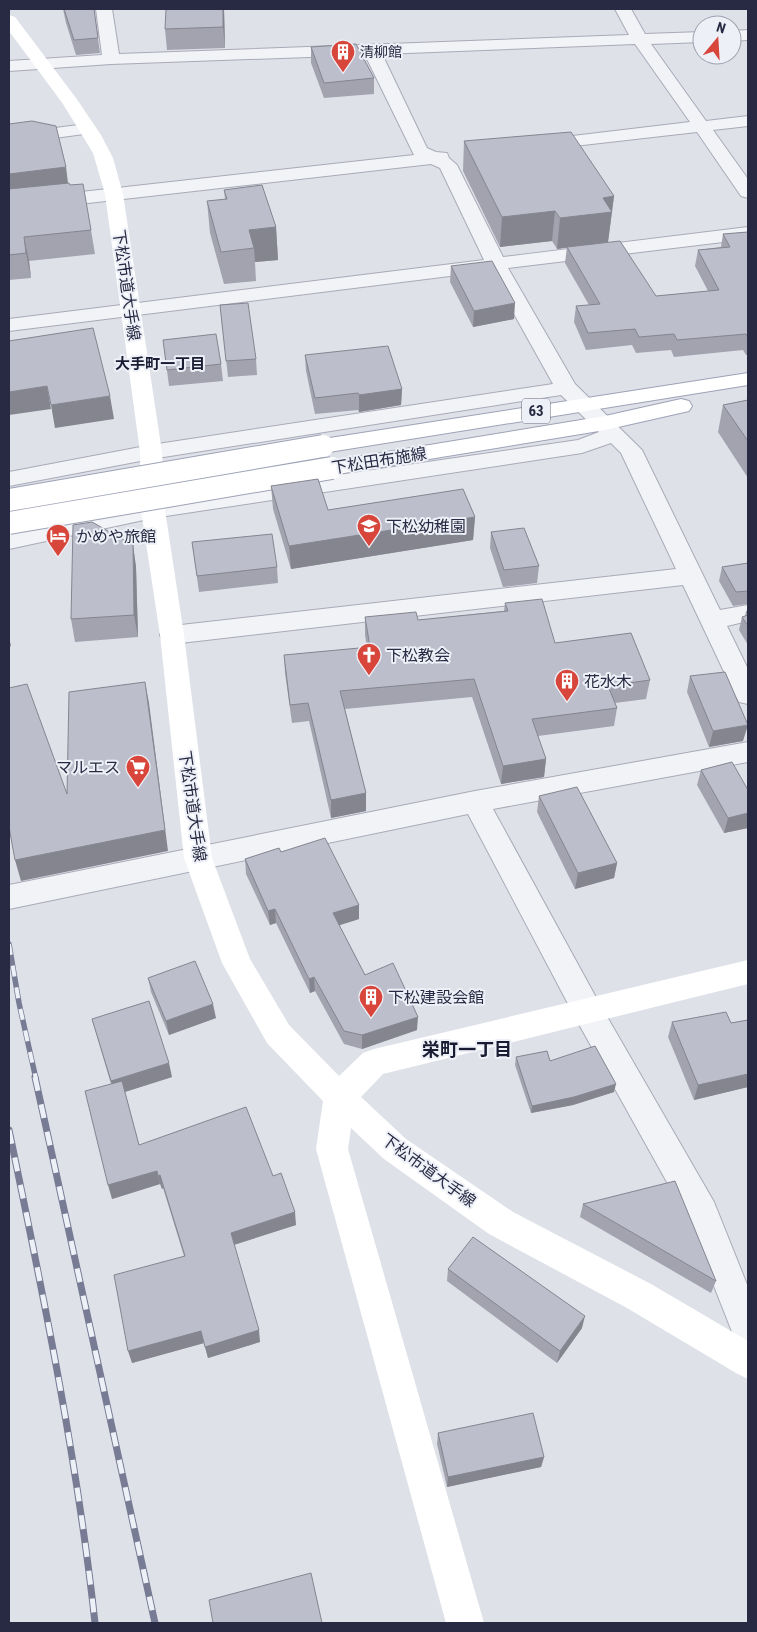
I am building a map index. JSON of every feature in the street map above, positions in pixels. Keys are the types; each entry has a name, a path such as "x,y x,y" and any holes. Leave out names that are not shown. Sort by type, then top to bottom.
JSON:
{"street":[{"path":"104,9 111,59"},
{"path":"623,9 640,40 748,192"},
{"name":"下松市道大手線","path":"9,20 39,63 66,96 102,155 114,194 151,452 153,510 172,635 198,858 237,963 278,1034 339,1097 396,1149 501,1222 639,1296 748,1361"},
{"path":"9,66 111,59 692,37"},
{"path":"371,49 420,151 448,164 496,264 566,388 631,450 748,695"},
{"path":"524,147 748,121"},
{"path":"9,139 86,129"},
{"path":"9,206 466,154"},
{"path":"9,326 131,308 748,233"},
{"name":"下松田布施線","path":"9,500 324,446 748,379"},
{"path":"9,479 151,452 566,388"},
{"name":"下松田布施線","path":"9,523 332,468 609,429 748,390"},
{"path":"9,541 153,510 582,446 609,429"},
{"path":"172,635 690,576"},
{"path":"713,620 748,613"},
{"path":"9,897 475,802 748,752"},
{"path":"475,802 588,1010 702,1213 748,1330"},
{"path":"465,1623 332,1149 339,1097 374,1063 748,972"}],"building":[{"path":"64,9 94,9 98,38 74,40"},
{"path":"166,9 223,9 223,27 165,29"},
{"path":"356,44 374,78 324,83 311,47"},
{"path":"32,121 56,126 66,167 9,174 9,124"},
{"path":"571,132 614,196 603,198 612,212 560,218 555,211 502,217 464,141"},
{"path":"69,183 70,185 83,184 91,230 24,237 26,253 9,255 9,189"},
{"path":"262,185 276,227 249,230 254,248 221,252 207,201 227,199 224,190"},
{"path":"748,232 748,337 746,334 677,340 674,334 639,337 635,329 588,333 576,306 600,304 567,247 620,241 656,296 719,290 698,250 730,247 723,234"},
{"path":"492,261 515,303 474,311 451,266"},
{"path":"248,303 256,359 226,361 220,305"},
{"path":"93,328 110,396 51,405 47,386 9,392 9,341"},
{"path":"216,334 221,364 167,370 163,340"},
{"path":"388,346 402,389 359,395 358,393 315,398 305,355"},
{"path":"748,400 748,441 723,405"},
{"path":"318,479 328,510 463,489 475,517 289,546 271,486"},
{"path":"92,522 133,545 134,615 71,619 73,525"},
{"path":"524,528 539,566 504,570 491,532"},
{"path":"272,534 277,567 197,576 192,542"},
{"path":"748,563 748,591 736,592 722,567"},
{"path":"542,599 555,643 631,633 650,680 608,686 617,708 532,719 546,759 503,766 474,679 340,691 366,793 331,800 308,703 290,705 284,655 370,647 365,617 416,612 418,620 508,611 505,603"},
{"path":"748,615 748,626 742,617"},
{"path":"725,672 748,725 713,731 690,676"},
{"path":"145,682 165,830 15,860 9,827 9,688 27,684 67,794 69,692"},
{"path":"732,762 748,790 748,813 728,818 701,770"},
{"path":"577,787 617,863 578,873 539,796"},
{"path":"325,838 359,905 333,913 365,975 393,963 418,1017 362,1035 344,1031 314,977 309,979 275,909 268,911 245,859 279,848 281,852"},
{"path":"195,961 213,1004 166,1021 148,978"},
{"path":"149,1001 169,1063 111,1081 92,1019"},
{"path":"726,1012 731,1023 748,1020 748,1074 698,1085 672,1022"},
{"path":"595,1046 616,1084 574,1097 532,1106 516,1057 547,1051 550,1061"},
{"path":"122,1081 139,1145 246,1107 273,1176 281,1173 295,1212 231,1233 259,1330 205,1347 201,1331 128,1351 114,1275 185,1256 160,1175 158,1176 157,1171 108,1185 85,1091"},
{"path":"675,1181 716,1281 583,1204"},
{"path":"473,1237 585,1316 560,1351 448,1269"},
{"path":"533,1413 544,1457 448,1477 438,1433"},
{"path":"311,1573 322,1623 213,1623 209,1600"}],"railway":[{"path":"9,944 19,1003 36,1079"},
{"path":"35,1077 155,1623"},
{"path":"9,1130 69,1437 88,1561 95,1623"}],"place":[{"name":"清柳館","path":"343,73"},
{"name":"下松幼稚園","path":"369,547"},
{"name":"かめや旅館","path":"58,557"},
{"name":"下松教会","path":"369,676"},
{"name":"花水木","path":"567,702"},
{"name":"マルエス","path":"138,788"},
{"name":"下松建設会館","path":"371,1018"}],"district":[{"name":"大手町一丁目","path":"160,364"},
{"name":"栄町一丁目","path":"467,1050"}]}
